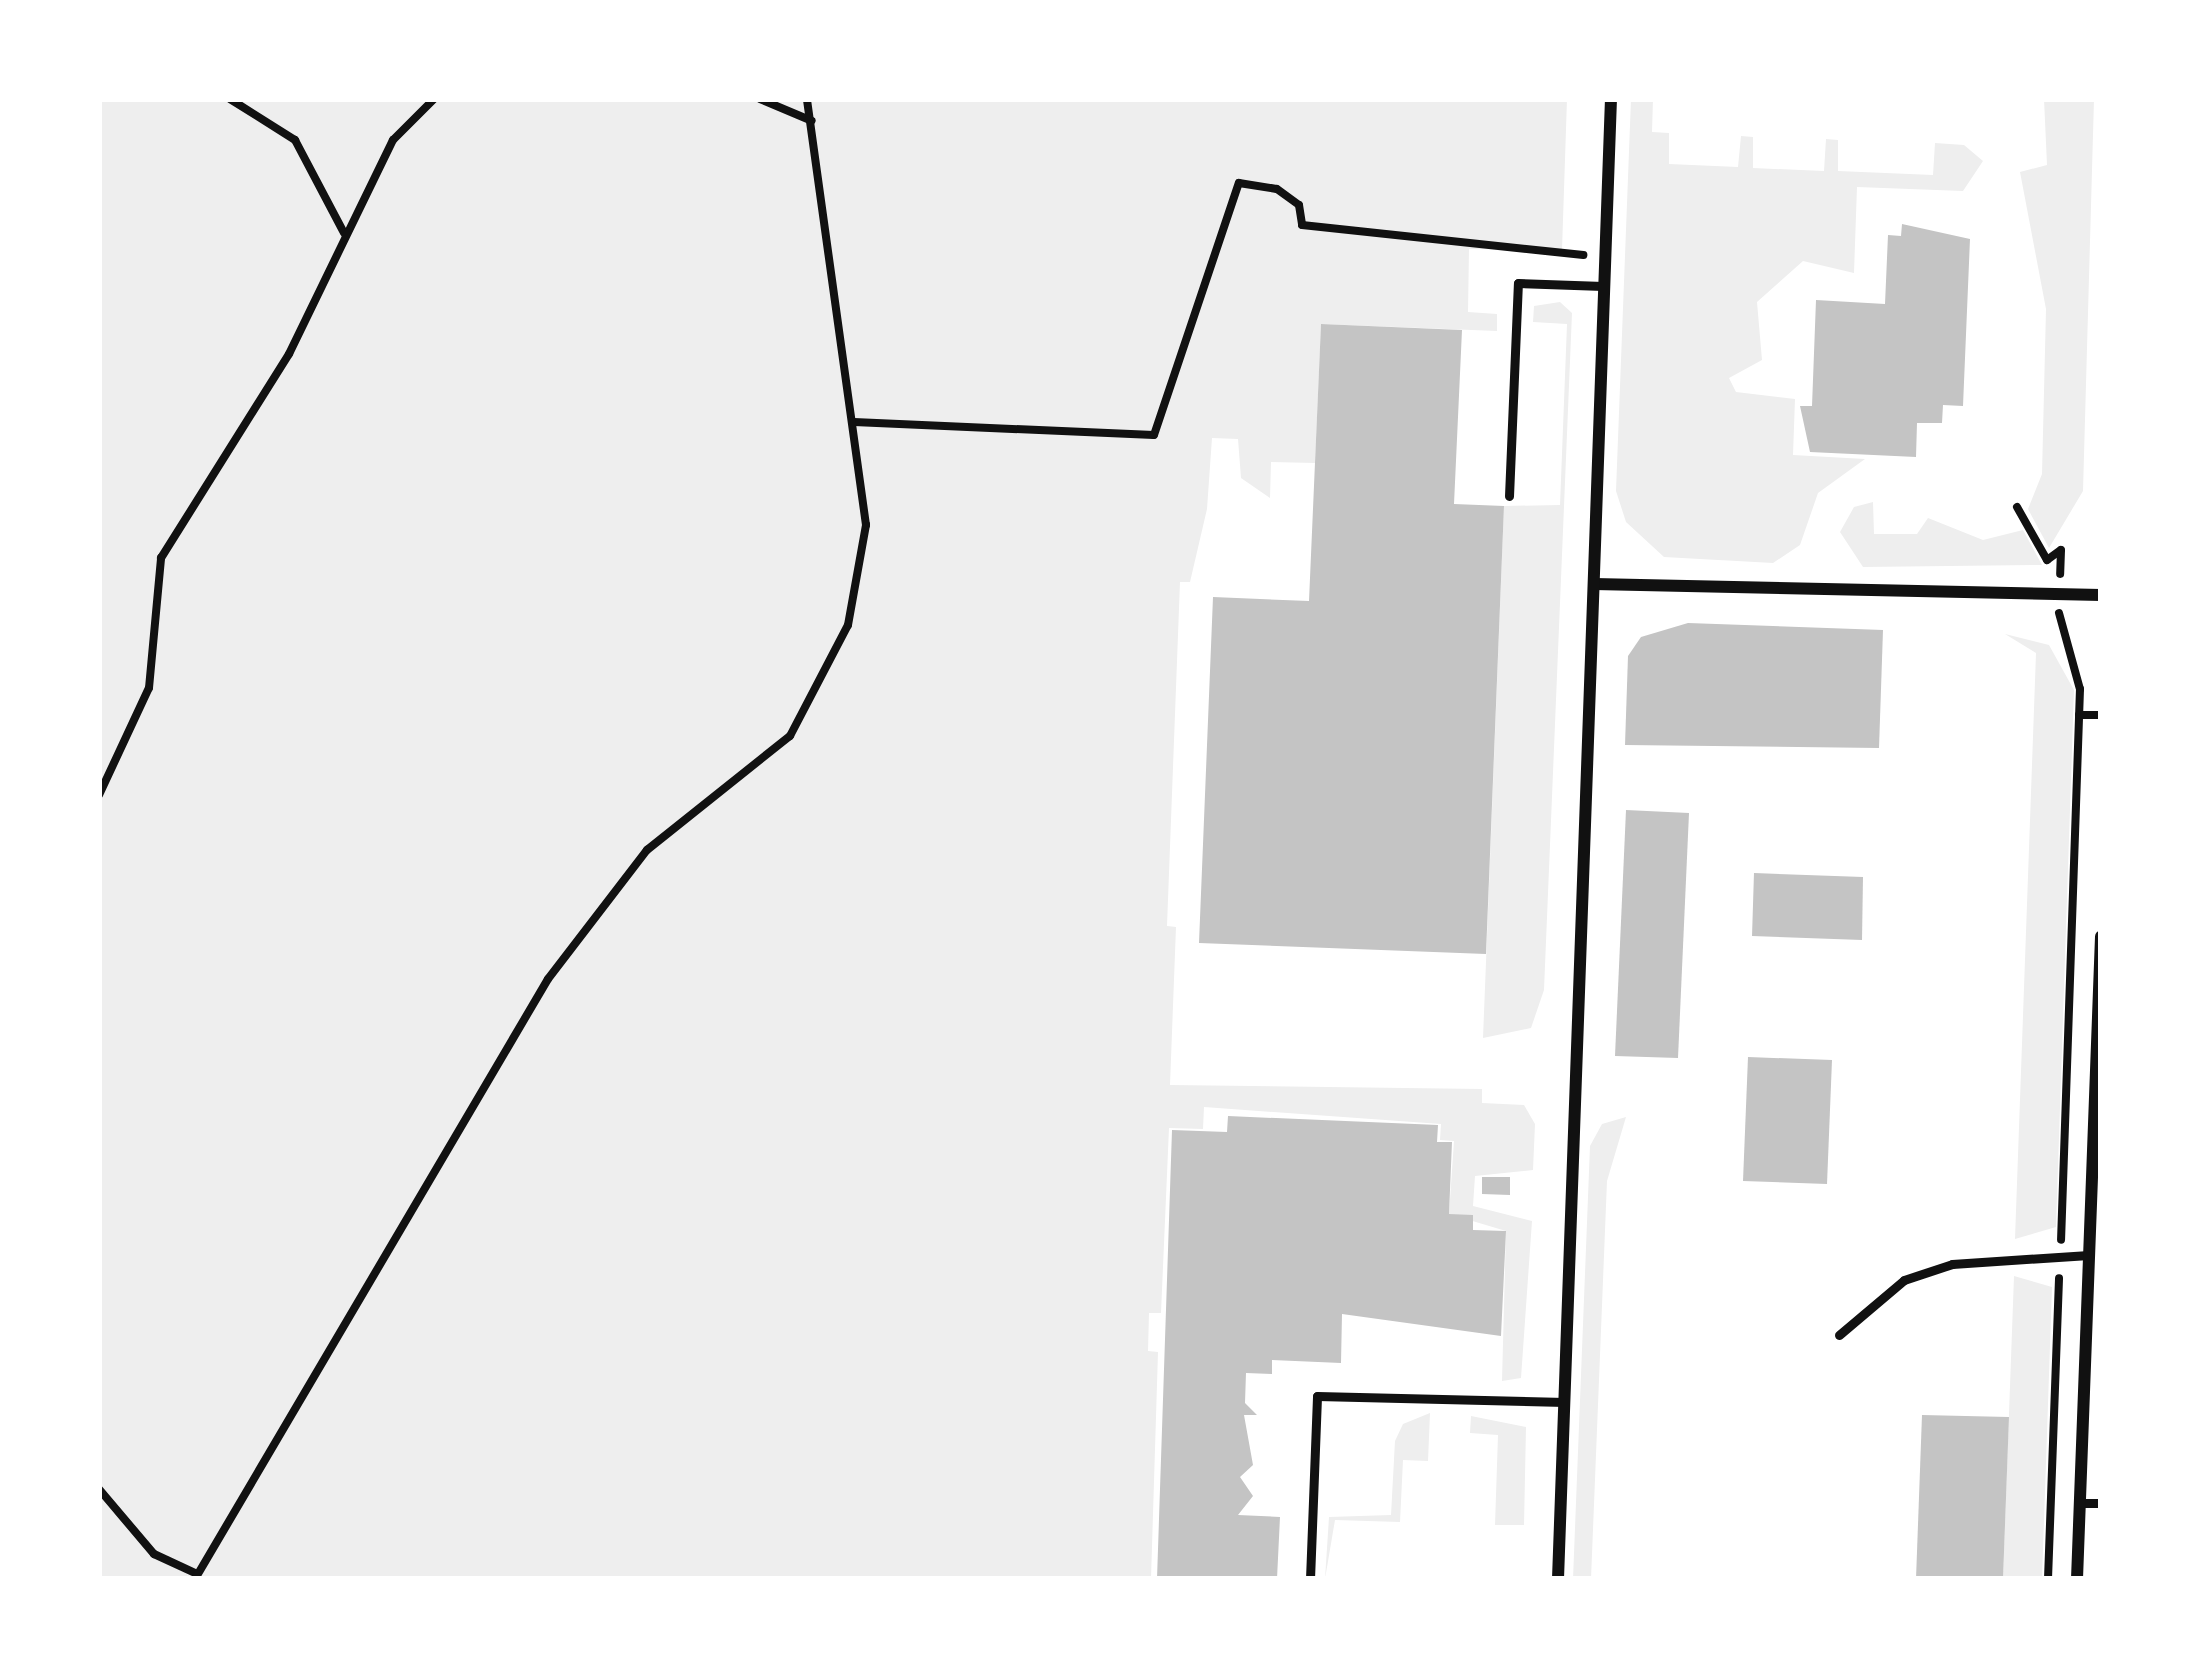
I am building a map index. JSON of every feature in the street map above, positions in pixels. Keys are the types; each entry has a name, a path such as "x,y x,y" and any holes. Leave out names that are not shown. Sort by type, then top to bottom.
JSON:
{"street":[{"path":"1558,1579 1611,99"},
{"path":"1594,584 2101,595"},
{"path":"2077,1579 2101,936"}],"lane":[{"path":"1509,496 1518,283 1603,286"},
{"path":"1839,1334 1904,1280 2060,1256 2089,1256"},
{"path":"1310,1579 1317,1396 1565,1402"},
{"path":"2080,1503 2101,1503"}],"path":[{"path":"230,99 295,140 345,234"},
{"path":"99,795 148,688 161,558 289,354 393,140 434,99"},
{"path":"760,99 812,122"},
{"path":"99,1490 154,1554 195,1576 548,980 647,850 790,736 848,625 866,525 807,99"},
{"path":"854,422 1154,435 1239,183 1276,189 1299,205 1302,225 1604,257"},
{"path":"2017,507 2047,560 2061,550 2060,594 2079,715 2048,1579"},
{"path":"2079,715 2101,716"}],"shaded area":[{"path":"99,99 1567,99 1562,250 1469,249 1468,312 1497,314 1497,331 1321,324 1315,463 1271,462 1270,498 1241,478 1238,439 1212,438 1207,509 1190,582 1180,582 1167,926 1176,927 1170,1085 1482,1089 1482,1103 1524,1105 1535,1124 1533,1170 1475,1176 1473,1206 1532,1221 1521,1378 1502,1381 1506,1231 1449,1214 1454,1141 1440,1140 1441,1124 1204,1107 1203,1129 1169,1128 1161,1313 1149,1313 1148,1351 1158,1352 1151,1579 99,1579"},
{"path":"1631,99 1653,99 1652,132 1669,133 1669,164 1738,167 1741,136 1753,137 1753,168 1824,171 1826,139 1838,140 1838,171 1933,175 1935,143 1964,145 1983,161 1963,191 1857,187 1854,273 1803,261 1757,302 1762,360 1729,378 1736,392 1795,399 1793,455 1865,459 1818,493 1800,545 1773,563 1664,557 1626,522 1616,491"},
{"path":"2044,99 2094,99 2083,491 2049,548 2028,509 2042,474 2046,309 2020,172 2047,165"},
{"path":"1560,302 1572,313 1544,990 1531,1028 1483,1038 1504,506 1560,505 1567,324 1533,322 1534,306"},
{"path":"1873,502 1874,534 1917,534 1928,518 1983,540 2023,530 2042,565 1863,567 1840,532 1854,507"},
{"path":"2005,634 2049,645 2074,690 2056,1227 2015,1239 2036,653"},
{"path":"1626,1117 1607,1181 1591,1579 1573,1579 1590,1146 1602,1124"},
{"path":"2014,1276 2052,1287 2042,1579 2003,1579"},
{"path":"1430,1413 1428,1461 1403,1460 1400,1522 1335,1520 1325,1579 1329,1517 1391,1515 1395,1441 1403,1424"},
{"path":"1471,1416 1526,1427 1524,1525 1495,1525 1498,1435 1470,1433"}],"building":[{"path":"1902,224 1970,239 1963,406 1943,405 1942,423 1917,423 1916,457 1810,452 1800,406 1812,406 1816,300 1885,304 1888,235 1901,236"},
{"path":"1321,324 1462,330 1454,504 1504,506 1486,954 1199,943 1213,597 1309,601"},
{"path":"1688,623 1883,630 1879,748 1625,745 1628,656 1641,637"},
{"path":"1626,810 1689,813 1678,1058 1615,1056"},
{"path":"1754,873 1863,877 1862,940 1752,936"},
{"path":"1748,1057 1832,1060 1827,1184 1743,1181"},
{"path":"1228,1116 1438,1125 1437,1142 1452,1142 1449,1214 1473,1215 1473,1230 1506,1231 1501,1336 1342,1314 1341,1363 1272,1360 1272,1374 1246,1373 1245,1403 1257,1415 1244,1415 1253,1465 1240,1477 1253,1496 1238,1515 1280,1517 1277,1579 1157,1579 1172,1130 1227,1132"},
{"path":"1482,1177 1510,1177 1510,1195 1482,1194"},
{"path":"1922,1415 2009,1417 2003,1579 1916,1579"}]}
